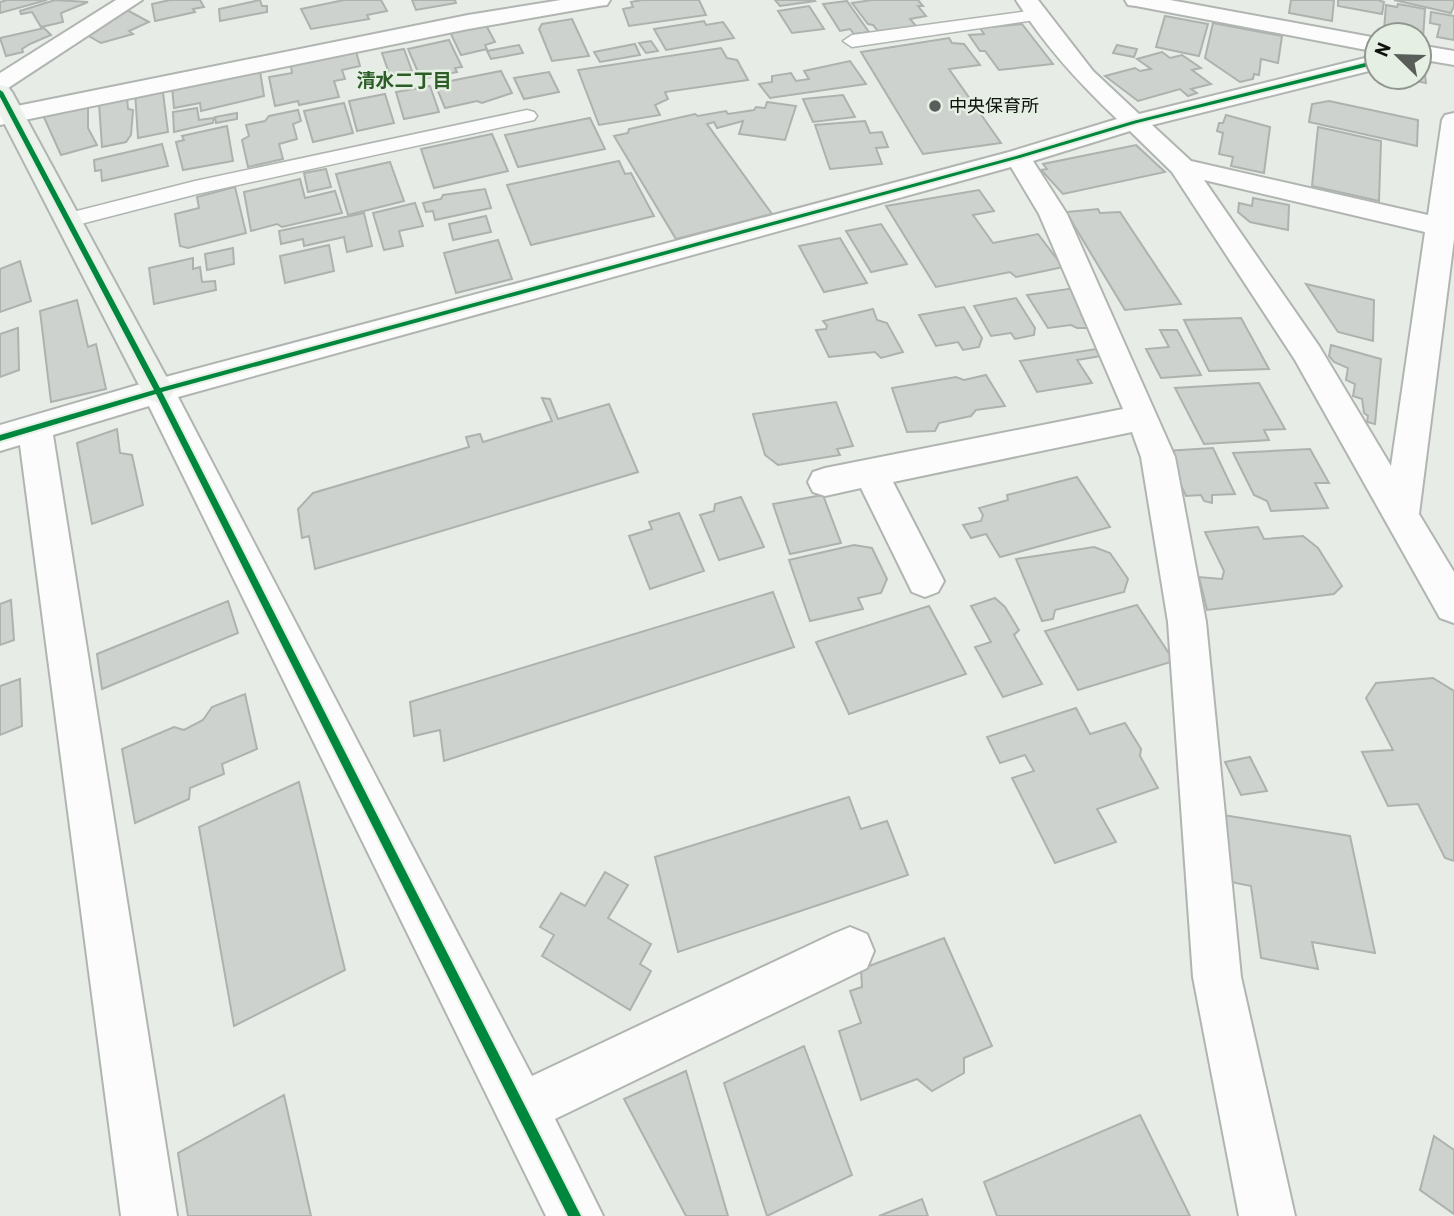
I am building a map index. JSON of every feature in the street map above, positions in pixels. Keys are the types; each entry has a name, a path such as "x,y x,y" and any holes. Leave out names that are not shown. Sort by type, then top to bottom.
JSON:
{"street":[{"path":"0,83 131,0"},
{"path":"575,1216 158,391 69,219 4,108 599,0"},
{"path":"1136,0 1363,41"},
{"path":"1031,7 1085,76 1182,167 1308,354 1454,606"},
{"path":"1433,54 1454,58"},
{"path":"149,1216 18,433 158,391 1018,157 1135,122 1363,65"},
{"path":"1401,516 1447,229 1454,120"},
{"path":"1018,157 1053,214 1158,457 1186,622 1217,977 1267,1216"},
{"path":"1182,167 1447,229"},
{"path":"825,482 1143,417"},
{"path":"871,473 925,581"},
{"path":"520,1108 850,951"}],"lane":[{"path":"852,41 1031,7"},
{"path":"69,219 195,188 527,116"}],"building":[{"path":"47,0 0,13 0,2"},
{"path":"55,0 88,2 61,13 63,22 41,27 32,12 21,14 20,11"},
{"path":"170,0 200,0 204,7 193,9 195,12 155,21 152,4"},
{"path":"260,0 262,6 267,6 267,12 220,21 219,9"},
{"path":"344,0 381,0 387,11 367,15 369,19 311,29 301,9"},
{"path":"412,0 455,0 456,3 416,10"},
{"path":"699,0 706,15 629,26 623,9 633,7 631,2"},
{"path":"775,0 814,0 815,1 780,6"},
{"path":"918,0 923,6 918,6 926,16 910,19 916,26 878,31 868,24 852,3"},
{"path":"1291,0 1334,0 1332,21 1289,13"},
{"path":"1338,0 1378,0 1384,2 1382,14 1338,6"},
{"path":"1394,0 1454,0 1454,6 1451,13"},
{"path":"847,1 869,32 854,34 850,29 840,31 823,4"},
{"path":"1398,4 1425,9 1424,21 1385,21 1386,5 1397,7"},
{"path":"809,6 824,29 792,33 778,11"},
{"path":"127,10 149,22 129,31 133,34 101,43 85,34"},
{"path":"1431,12 1454,16 1454,40 1437,37 1440,25 1430,21"},
{"path":"1165,16 1208,24 1199,56 1156,47"},
{"path":"572,19 589,56 552,61 539,29 542,24"},
{"path":"704,21 706,25 723,22 734,38 666,50 654,29"},
{"path":"1213,23 1282,36 1278,63 1261,59 1259,75 1254,74 1253,79 1240,82 1205,58"},
{"path":"1022,24 1053,64 999,70 969,35 984,34 980,28"},
{"path":"486,25 495,42 485,45 487,49 461,55 450,32"},
{"path":"44,28 51,35 30,44 22,49 23,52 6,56 0,38"},
{"name":"中央保育所","path":"949,38 952,43 964,44 980,65 949,69 1001,143 923,154 861,52"},
{"path":"449,40 462,67 455,68 457,72 421,79 408,49"},
{"path":"651,41 658,51 646,53 639,43"},
{"path":"635,44 640,55 600,62 594,52"},
{"path":"519,45 523,53 491,59 487,51"},
{"path":"1117,45 1137,49 1134,57 1113,53"},
{"path":"721,48 727,58 737,60 748,80 665,92 668,99 655,105 660,115 599,125 578,70"},
{"path":"404,49 412,71 390,76 382,53"},
{"path":"356,51 360,66 342,70 345,79 334,81 339,97 299,105 298,101 275,106 269,77 292,73 291,66 296,65 295,61"},
{"path":"1162,52 1170,58 1182,55 1201,68 1192,70 1211,84 1191,89 1197,93 1188,96 1180,89 1138,101 1105,76 1135,68 1140,71 1151,69 1137,59"},
{"path":"850,61 866,84 770,98 759,84 772,82 772,76 791,73 796,81 809,79 804,71"},
{"path":"260,71 264,96 201,111 200,103 174,108 172,87"},
{"path":"501,71 512,93 482,103 477,101 445,108 435,84"},
{"path":"549,72 559,92 524,99 514,78"},
{"path":"162,85 168,132 138,138 135,91"},
{"path":"430,86 439,112 404,119 396,92"},
{"path":"385,94 394,123 357,131 349,101"},
{"path":"843,95 855,117 813,122 803,99"},
{"path":"127,97 128,109 133,110 131,135 126,142 102,147 99,103"},
{"path":"1329,101 1418,120 1417,146 1309,122 1312,104"},
{"path":"88,102 88,128 97,145 61,155 42,113"},
{"path":"767,102 796,106 785,140 739,134 743,121 717,128 714,122 707,124 772,214 676,239 614,136 628,133 629,129 695,114 698,116 726,111 728,114 754,110 756,107 765,108"},
{"path":"344,103 353,133 313,142 304,111"},
{"path":"197,108 199,120 214,118 213,123 174,132 173,112"},
{"path":"298,110 301,121 293,124 297,139 279,144 283,159 248,167 242,140 249,136 246,125 265,121 269,116"},
{"path":"237,113 237,119 216,123 215,117"},
{"path":"1226,115 1270,127 1264,173 1231,166 1233,157 1219,154 1223,133 1217,131 1219,123 1223,123"},
{"path":"590,118 605,149 518,167 505,135"},
{"path":"865,121 870,133 882,132 888,147 876,148 882,164 830,169 815,125"},
{"path":"227,126 233,161 183,170 176,142 184,140 182,136"},
{"path":"1318,127 1381,141 1379,201 1312,186"},
{"path":"492,134 508,171 434,188 421,149"},
{"path":"162,144 168,166 102,181 101,170 95,171 94,160"},
{"path":"1136,145 1165,172 1063,194 1041,170 1047,169 1043,164"},
{"path":"619,161 625,174 631,173 654,216 531,245 507,185"},
{"path":"390,162 404,201 348,215 336,174"},
{"path":"326,169 331,187 308,192 304,173"},
{"path":"300,179 305,198 335,191 342,213 251,231 244,192"},
{"path":"235,187 246,233 188,248 180,246 175,214 199,208 197,197"},
{"path":"485,189 491,208 435,220 433,211 426,212 423,203 441,199 443,195"},
{"path":"979,190 994,211 973,215 993,243 1038,234 1063,267 1016,277 1010,272 936,287 886,206"},
{"path":"1253,198 1289,205 1288,230 1250,222 1238,212 1239,203 1252,206"},
{"path":"415,203 423,226 399,231 403,246 384,250 373,213"},
{"path":"1098,209 1100,213 1120,212 1181,304 1125,310 1066,212"},
{"path":"364,213 372,246 347,252 344,237 304,246 303,239 281,244 279,231"},
{"path":"486,216 491,232 453,240 449,224"},
{"path":"881,224 907,264 871,272 846,231"},
{"path":"840,238 867,283 824,292 799,246"},
{"path":"498,240 512,279 456,293 444,253"},
{"path":"329,245 334,271 285,283 280,256"},
{"path":"233,248 234,264 207,270 205,254"},
{"path":"193,258 193,269 200,267 202,282 215,281 216,290 154,304 149,268"},
{"path":"20,261 31,301 0,312 0,269"},
{"path":"1306,284 1374,300 1373,341 1338,332"},
{"path":"1075,288 1093,328 1077,328 1071,325 1048,328 1027,295"},
{"path":"1016,298 1035,328 1034,335 1015,339 1011,333 991,336 974,306"},
{"path":"77,300 88,347 96,344 106,389 51,402 40,311"},
{"path":"964,307 982,338 979,347 963,350 958,342 936,346 919,315"},
{"path":"873,309 877,320 887,323 903,352 881,358 875,352 829,357 816,330 826,329 823,321"},
{"path":"1241,318 1269,369 1209,371 1184,320"},
{"path":"18,328 19,370 0,377 0,334"},
{"path":"1160,330 1177,330 1201,375 1161,378 1146,349 1169,347"},
{"path":"1331,345 1381,359 1375,424 1367,422 1368,416 1364,413 1362,399 1353,396 1355,384 1346,380 1348,368 1334,362 1329,356"},
{"path":"1096,349 1101,356 1077,360 1092,383 1037,392 1020,361"},
{"path":"986,375 1005,406 976,410 971,416 939,423 935,431 907,432 892,388 956,377 964,380"},
{"path":"1259,383 1285,429 1264,430 1269,440 1204,444 1175,388"},
{"path":"542,398 550,399 558,419 609,404 638,472 315,569 309,536 302,538 298,509 313,493 469,447 466,437 480,434 483,442 552,421"},
{"path":"836,402 853,446 837,449 840,455 778,465 765,455 753,414"},
{"path":"117,429 120,453 132,455 143,505 92,524 77,443"},
{"path":"1213,448 1235,494 1212,495 1212,503 1204,501 1201,495 1186,496 1165,451"},
{"path":"1310,449 1329,483 1315,483 1328,508 1271,511 1267,501 1254,495 1233,453"},
{"path":"1077,477 1110,527 1000,557 986,534 971,538 963,525 981,521 983,515 979,508 1008,500 1007,495"},
{"path":"823,495 841,543 790,554 773,504"},
{"path":"741,497 764,547 719,560 700,515 714,511 715,504"},
{"path":"679,513 704,571 650,589 629,536 652,529 649,522"},
{"path":"1258,527 1264,539 1303,536 1318,548 1342,586 1334,594 1207,610 1199,577 1222,579 1224,571 1205,532"},
{"path":"854,545 872,548 887,579 881,593 858,598 863,609 810,621 789,560"},
{"path":"1094,547 1110,553 1128,579 1124,592 1055,610 1053,619 1042,621 1016,559"},
{"path":"773,592 794,647 444,761 440,730 414,736 410,702"},
{"path":"995,598 1005,607 1019,630 1014,635 1042,684 1003,697 975,647 991,642 971,606"},
{"path":"11,600 14,640 0,645 0,604"},
{"path":"228,601 238,633 102,689 97,654"},
{"path":"1137,605 1174,661 1078,690 1045,631"},
{"path":"929,606 966,674 849,714 816,642"},
{"path":"1433,678 1454,691 1454,861 1445,858 1418,804 1388,806 1362,752 1393,750 1366,698 1376,683"},
{"path":"20,679 22,726 0,735 0,686"},
{"path":"245,694 257,749 222,764 224,774 190,788 189,799 135,823 122,749 174,727 184,730 203,720 212,707"},
{"path":"1076,708 1090,734 1125,723 1141,749 1140,756 1158,788 1097,809 1116,842 1055,863 1012,778 1034,771 1025,755 1000,763 987,737"},
{"path":"1250,757 1267,791 1241,795 1225,762"},
{"path":"299,782 345,970 234,1026 199,827"},
{"path":"849,797 861,829 887,821 908,875 678,952 655,857"},
{"path":"1217,814 1350,836 1375,953 1312,942 1318,969 1261,958 1251,886 1226,881"},
{"path":"605,872 628,885 608,918 651,944 640,964 651,971 630,1010 542,956 554,935 540,927 561,893 585,906"},
{"path":"944,938 992,1046 964,1058 964,1073 932,1091 917,1079 861,1100 839,1031 861,1023 850,991 862,987 861,969"},
{"path":"804,1046 852,1175 767,1216 724,1083"},
{"path":"686,1071 728,1216 686,1216 624,1099"},
{"path":"284,1095 311,1216 188,1216 178,1153"},
{"path":"1140,1115 1190,1216 997,1216 984,1182"},
{"path":"1434,1136 1454,1150 1454,1214 1420,1190"},
{"path":"922,1199 928,1216 879,1216"}],"cycle path":[{"path":"0,438 158,391 1018,157 1135,122 1363,65"},
{"path":"0,92 158,391 575,1216"}],"place":[{"name":"中央保育所","path":"935,106"}],"district":[{"name":"清水二丁目","path":"404,80"}]}
